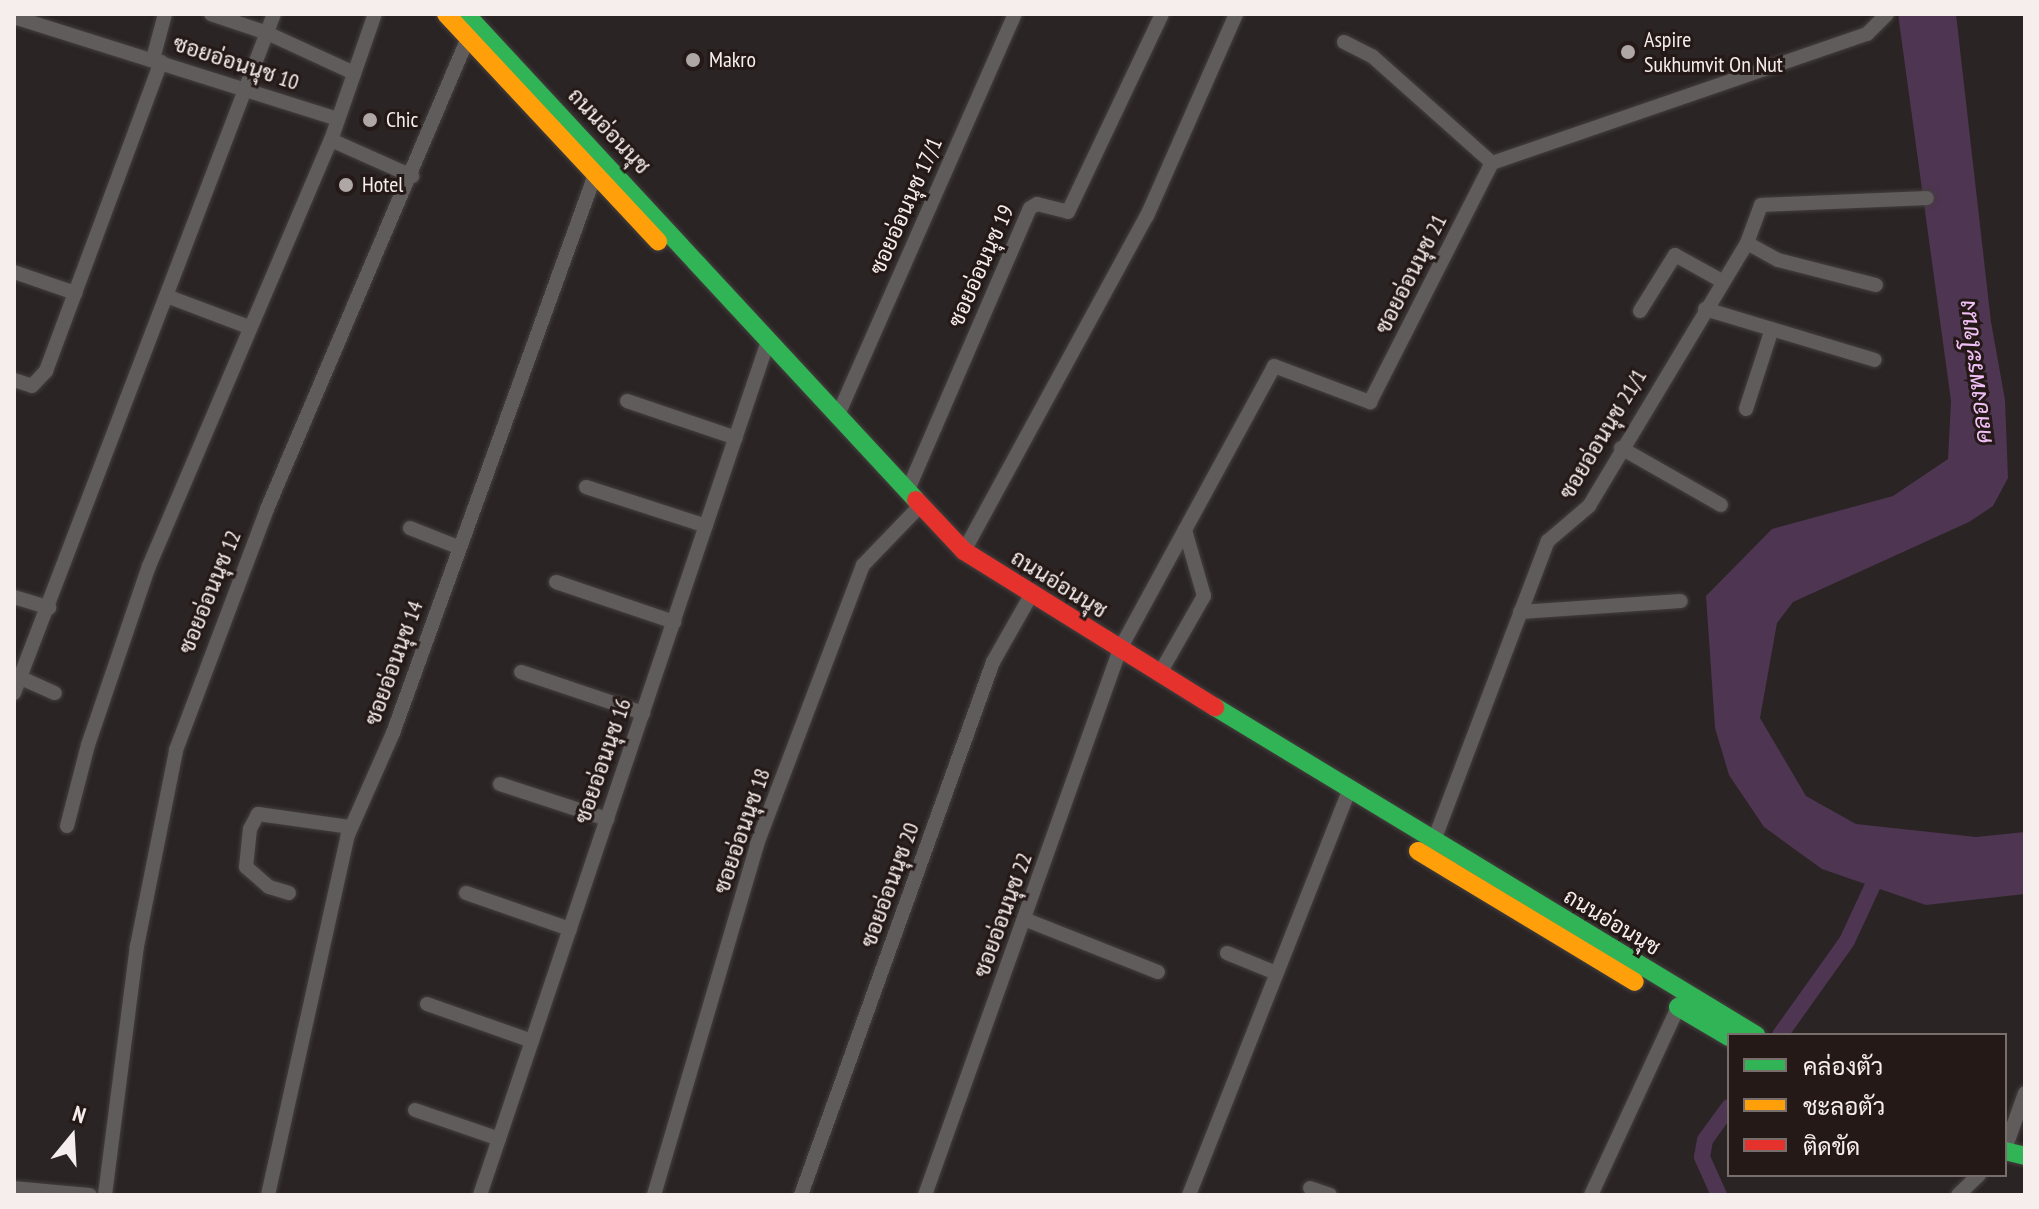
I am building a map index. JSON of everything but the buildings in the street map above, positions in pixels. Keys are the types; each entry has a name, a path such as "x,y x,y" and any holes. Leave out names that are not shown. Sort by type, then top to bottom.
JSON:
{"main road":[{"name":"ถนนอ่อนนุช","path":"446,14 470,25 915,510 957,561 1028,600 1682,1000 1752,1033"},
{"name":"ถนนอ่อนนุช","path":"766,348 838,415 907,492 915,510 1028,600"},
{"name":"ถนนอ่อนนุช","path":"1118,656 1160,673 1346,797 1433,843 1682,1000 1727,1035"},
{"path":"2010,1144 2025,1156"}],"street":[{"path":"14,380 32,386 46,371 157,61 165,14"},
{"path":"211,14 267,33 354,73"},
{"path":"14,693 249,89 274,14"},
{"path":"67,826 88,745 149,566 331,140 375,14"},
{"name":"ซอยอ่อนนุช 17/1","path":"838,415 1015,14"},
{"name":"ซอยอ่อนนุช 19","path":"907,492 1030,208 1037,204 1068,212 1162,14"},
{"path":"964,551 1147,216 1236,14"},
{"path":"1344,42 1372,56 1492,163 1867,34 1885,16"},
{"name":"ซอยอ่อนนุช 10","path":"14,17 337,119"},
{"name":"ซอยอ่อนนุช 12","path":"105,1195 137,946 176,750 267,509 412,176 470,25"},
{"path":"331,140 412,176"},
{"name":"ซอยอ่อนนุช 21","path":"1118,656 1274,366 1370,402 1492,163"},
{"name":"ซอยอ่อนนุช 14","path":"268,1195 351,827 393,733 598,166"},
{"name":"ซอยอ่อนนุช 21/1","path":"1433,843 1548,541 1589,506 1621,448 1747,243 1765,202 1927,198"},
{"path":"1747,243 1778,260 1876,285"},
{"path":"1640,311 1675,255 1722,281"},
{"path":"14,272 75,293"},
{"path":"169,297 249,327"},
{"path":"1705,309 1875,360"},
{"path":"1746,409 1772,329"},
{"name":"ซอยอ่อนนุช 16","path":"480,1195 766,348"},
{"path":"627,401 736,438"},
{"path":"1621,448 1721,505"},
{"path":"586,487 706,526"},
{"name":"ซอยอ่อนนุช 18","path":"654,1195 768,815 866,557 915,510"},
{"path":"410,528 458,547"},
{"path":"1160,673 1204,596 1185,530"},
{"path":"556,582 674,622"},
{"path":"14,597 49,608"},
{"name":"ซอยอ่อนนุช 20","path":"801,1195 993,662 1028,600"},
{"path":"1520,612 1681,601"},
{"name":"ซอยอ่อนนุช 22","path":"925,1195 1118,656"},
{"path":"521,672 643,713"},
{"path":"21,678 55,693"},
{"path":"500,784 607,819"},
{"path":"1189,1195 1346,797"},
{"path":"289,893 269,887 246,867 250,829 258,814 351,827"},
{"path":"466,893 570,929"},
{"path":"1024,919 1158,972"},
{"path":"1227,953 1276,973"},
{"path":"1591,1195 1682,1000"},
{"path":"427,1004 532,1041"},
{"path":"2010,1144 2025,1093"},
{"path":"415,1110 499,1139"},
{"path":"1958,1195 1977,1177"},
{"path":"14,1188 90,1195"},
{"path":"1310,1188 1330,1195"}],"water":[{"name":"คลองพระโขนง","path":"1898,14 1956,14 1991,322 2005,400 2008,478 1993,506 1969,522 1793,602 1777,623 1760,718 1806,796 1856,824 1976,837 2025,832 2025,894 1926,905 1822,869 1764,827 1729,775 1715,728 1706,596 1772,529 1893,496 1948,459 1951,401"}],"waterway":[{"path":"1781,1033 1847,941 1880,870"},
{"path":"1719,1195 1702,1157 1705,1140 1727,1110"}],"traffic: fast":[{"path":"466,14 916,500"},
{"path":"1215,707 1753,1033"},
{"path":"1678,1007 1727,1036"},
{"path":"2007,1152 2025,1156"}],"traffic: slow":[{"path":"446,14 658,241"},
{"path":"1418,851 1635,982"}],"traffic: jam":[{"path":"916,500 964,551 1215,707"}],"place":[{"name":"Aspire Sukhumvit On Nut","path":"1628,52"},
{"name":"Makro","path":"693,60"},
{"name":"Chic","path":"370,120"},
{"name":"Hotel","path":"346,185"}]}
